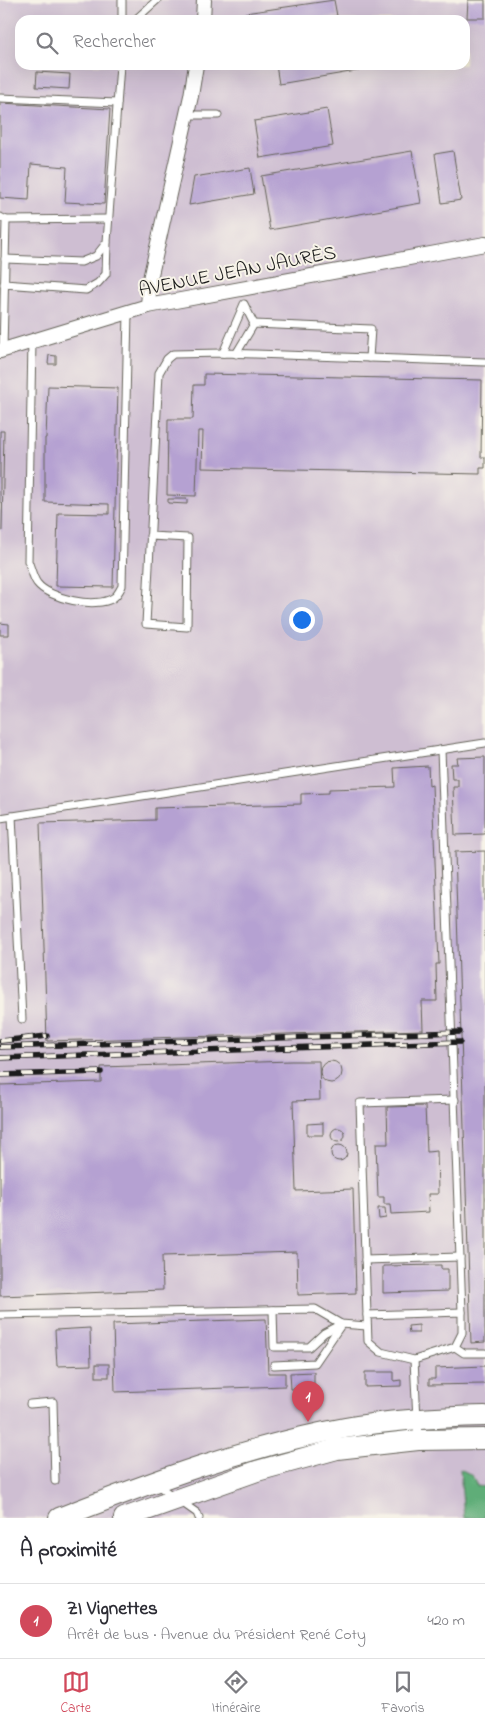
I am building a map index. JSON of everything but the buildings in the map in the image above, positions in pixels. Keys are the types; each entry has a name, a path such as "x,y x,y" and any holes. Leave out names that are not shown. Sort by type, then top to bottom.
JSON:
{"main road":[{"path":"59,1518 155,1483 302,1437 347,1428 417,1420 485,1416"},
{"path":"127,1517 257,1471 337,1449 418,1440 485,1439"}],"street":[{"path":"202,15 204,0"},
{"path":"148,306 150,279 187,115 195,70"},
{"name":"AVENUE JEAN JAURÈS","path":"2,351 148,306 485,244"}],"lane":[{"path":"122,0 122,15"},
{"path":"140,15 157,0"},
{"path":"4,284 86,290 98,283 106,274 108,219 120,70"},
{"path":"0,98 117,102"},
{"path":"187,115 218,115"},
{"path":"2,351 5,259 3,218 108,219"},
{"path":"5,259 81,262 96,256 107,242"},
{"path":"240,288 244,304 254,324"},
{"path":"223,353 244,304"},
{"path":"32,341 28,561 36,583 47,593 67,601 107,601 115,598 122,586 128,312"},
{"path":"236,354 254,324"},
{"path":"254,324 371,329 369,358"},
{"path":"150,536 188,538 186,627 146,624 150,536 159,373 167,359 173,354 223,353 485,362"},
{"path":"0,818 485,743"},
{"path":"442,750 455,1100 462,1333 455,1347 414,1360 381,1352 368,1341 360,1103 455,1100"},
{"path":"12,816 22,1019"},
{"path":"365,1260 460,1257"},
{"path":"0,1315 315,1309 341,1324 367,1326"},
{"path":"273,1310 274,1347 309,1347 324,1333 341,1324"},
{"path":"367,1315 462,1312"},
{"path":"274,1365 315,1363 341,1324"},
{"path":"455,1347 464,1353 485,1353"},
{"path":"414,1360 418,1440"},
{"path":"30,1404 53,1402 56,1481"},
{"path":"155,1483 197,1513 199,1518"}],"shaded area":[{"path":"0,0 485,0 485,1518 0,1518"}],"green space":[{"path":"460,1469 472,1475 477,1486 485,1487 485,1518 464,1518"}],"railway":[{"path":"0,1047 460,1032"},
{"path":"0,1041 47,1036"},
{"path":"0,1058 460,1042"},
{"path":"0,1075 101,1072"}],"place":[{"name":"ZI Vignettes","path":"308,1422"}]}
